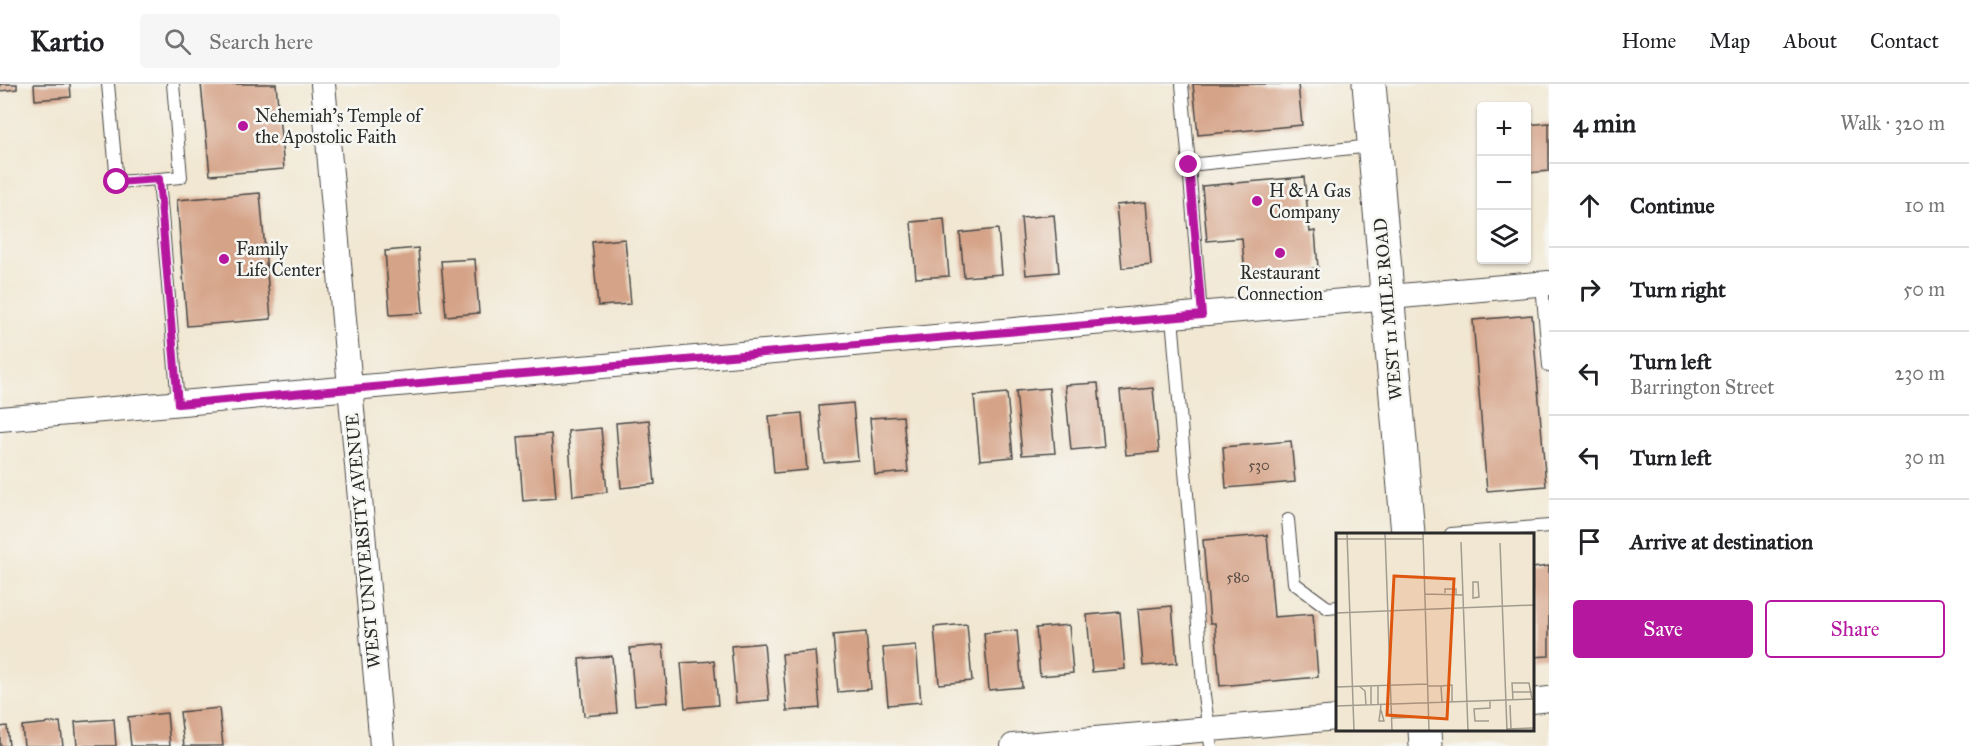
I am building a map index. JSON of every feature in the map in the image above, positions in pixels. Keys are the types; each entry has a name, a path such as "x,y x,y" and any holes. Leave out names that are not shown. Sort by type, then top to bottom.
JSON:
{"main road":[{"name":"WEST 11 MILE ROAD","path":"1369,84 1408,533"},
{"path":"1425,731 1426,746"}],"street":[{"name":"WEST UNIVERSITY AVENUE","path":"323,84 382,746"},
{"path":"0,419 1546,283"},
{"path":"1534,700 1549,699"},
{"path":"1013,746 1211,737 1336,718"}],"lane":[{"path":"108,84 117,182 181,177 173,84"},
{"path":"1182,84 1202,315"},
{"path":"1189,165 1374,146"},
{"path":"159,179 178,404"},
{"path":"1546,283 1549,366"},
{"path":"1172,317 1204,695 1211,737"},
{"path":"1288,520 1294,584 1328,608 1336,607"},
{"path":"1463,533 1549,526"}],"building":[{"path":"0,84 17,84 17,89 0,91"},
{"path":"34,84 70,84 71,97 35,100"},
{"name":"Nehemiah's Temple of the Apostolic Faith","path":"201,84 276,84 284,169 210,175"},
{"path":"1193,84 1298,84 1302,125 1198,135"},
{"path":"1549,123 1549,171 1531,173 1531,125"},
{"path":"1304,177 1310,232 1315,231 1318,268 1245,275 1242,238 1207,241 1202,186"},
{"name":"Family Life Center","path":"260,193 271,319 187,326 177,200"},
{"path":"1146,202 1151,265 1122,268 1116,205"},
{"path":"1054,215 1059,272 1026,275 1021,218"},
{"path":"944,219 949,276 916,278 911,222"},
{"path":"998,229 1002,274 964,277 960,233"},
{"path":"625,239 631,304 598,306 592,242"},
{"path":"418,248 423,313 390,315 385,251"},
{"path":"475,259 479,313 446,316 441,261"},
{"path":"1532,315 1546,486 1487,491 1473,320"},
{"path":"1098,383 1104,447 1071,450 1065,385"},
{"path":"1049,388 1055,453 1022,455 1016,391"},
{"path":"1153,388 1159,452 1126,455 1120,391"},
{"path":"1007,393 1013,457 980,460 974,396"},
{"path":"853,403 858,460 824,463 819,406"},
{"path":"802,413 807,470 774,473 769,416"},
{"path":"903,416 908,472 875,475 870,418"},
{"path":"649,420 655,484 621,488 616,423"},
{"path":"601,428 607,492 573,496 568,431"},
{"path":"551,434 556,498 523,501 518,437"},
{"path":"1291,441 1295,482 1226,488 1223,447"},
{"path":"1267,535 1274,617 1313,614 1318,677 1220,686 1215,623 1210,623 1203,540"},
{"path":"1549,566 1549,656 1534,657 1534,568"},
{"path":"1172,606 1177,663 1143,666 1138,609"},
{"path":"1120,612 1125,669 1092,672 1087,615"},
{"path":"967,624 972,681 939,684 934,627"},
{"path":"1069,625 1073,673 1040,676 1036,628"},
{"path":"1017,630 1022,687 989,690 984,633"},
{"path":"866,632 871,689 838,692 833,635"},
{"path":"764,643 769,700 736,703 731,646"},
{"path":"663,645 668,702 635,705 630,648"},
{"path":"916,645 921,702 888,705 883,648"},
{"path":"815,651 820,708 787,711 782,654"},
{"path":"612,656 617,713 584,716 579,659"},
{"path":"714,661 718,705 685,708 681,663"},
{"path":"219,708 223,746 184,746 180,712"},
{"path":"167,713 170,746 131,746 128,717"},
{"path":"114,719 116,746 77,746 75,722"},
{"path":"60,722 63,746 24,746 22,726"},
{"path":"7,726 9,746 0,746 0,727"}],"place":[{"name":"Nehemiah's Temple of the Apostolic Faith","path":"243,126"},
{"name":"H & A Gas Company","path":"1257,201"},
{"name":"Restaurant Connection","path":"1280,253"},
{"name":"Family Life Center","path":"224,259"}],"route":[{"path":"117,182 159,179 178,404 1202,315 1189,165"}]}
